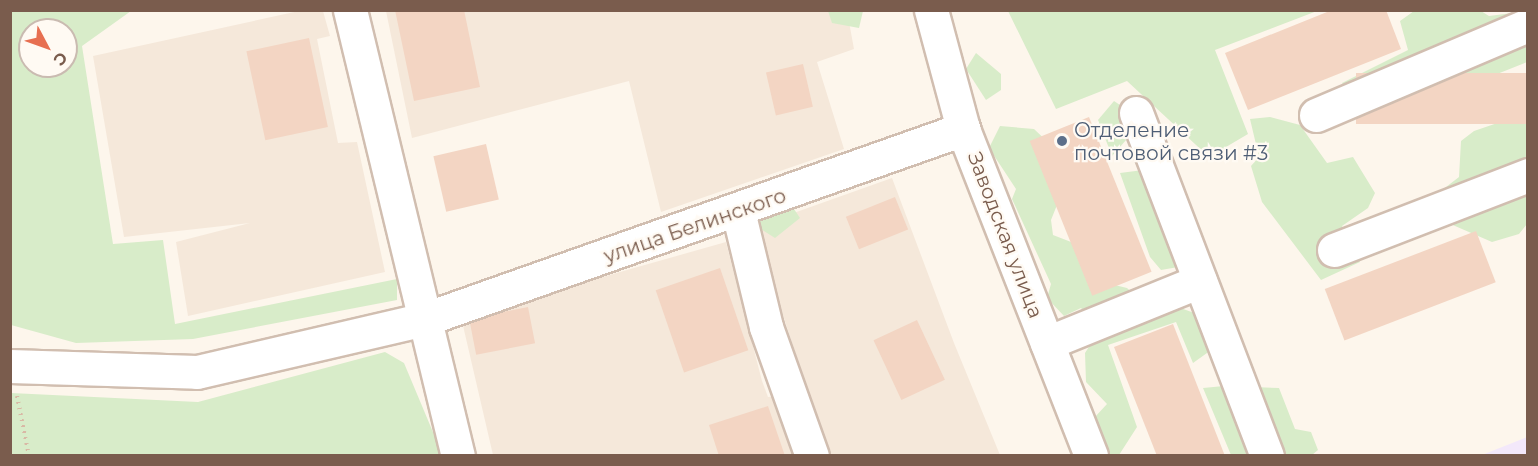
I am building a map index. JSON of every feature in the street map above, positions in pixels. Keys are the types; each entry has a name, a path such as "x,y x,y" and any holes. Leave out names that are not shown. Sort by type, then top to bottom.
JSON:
{"street":[{"path":"350,10 458,456"},
{"name":"Заводская улица","path":"931,10 963,129 1091,456"},
{"path":"1316,115 1527,25"},
{"path":"1136,112 1267,456"},
{"name":"улица Белинского","path":"11,367 197,372 425,319 738,211 963,129"},
{"path":"1334,250 1527,175"},
{"path":"738,211 766,327 812,456"},
{"path":"1047,343 1200,281"}],"path":[{"path":"11,367 29,456"}],"shaded area":[{"path":"299,11 323,11 330,36 317,39 338,143 357,142 385,272 188,316 176,242 250,223 124,237 93,56"},
{"path":"386,11 847,11 854,49 817,62 844,149 661,212 629,81 412,138"},
{"path":"892,178 954,343 1000,455 829,455 754,227"},
{"path":"726,242 762,381 768,397 778,396 799,455 493,455 461,317"},
{"path":"1527,437 1527,455 1482,455"}],"green space":[{"path":"10,11 131,11 82,46 113,244 163,240 175,324 397,279 397,300 193,339 76,343 11,325"},
{"path":"828,11 863,11 859,28 832,23"},
{"path":"1008,11 1317,11 1215,50 1248,134 1209,157 1127,81 1056,109"},
{"path":"1414,11 1481,11 1489,16 1527,11 1527,62 1389,117 1356,103 1342,83 1408,50 1400,21"},
{"path":"976,53 1001,74 1001,90 986,100 966,69"},
{"path":"1114,101 1132,113 1134,131 1112,156 1098,120"},
{"path":"1527,113 1527,224 1519,234 1492,242 1432,216 1437,194 1459,177 1461,141 1474,131"},
{"path":"1270,117 1300,125 1327,163 1353,157 1375,193 1368,208 1342,226 1360,262 1321,280 1262,202 1251,166 1259,157 1250,119"},
{"path":"1000,126 1034,129 1052,146 1059,200 1051,220 1053,235 1084,247 1098,281 1127,288 1149,308 1175,306 1208,318 1214,348 1193,363 1176,322 1108,345 1137,427 1119,455 1109,455 1094,442 1094,418 1107,404 1086,382 1085,353 1099,331 1081,308 1064,316 1047,298 1051,284 1012,199 1016,189 989,148"},
{"path":"1151,169 1176,197 1157,219 1174,230 1184,266 1161,270 1150,257 1120,173"},
{"path":"792,206 800,218 775,238 750,222"},
{"path":"385,352 404,363 443,456 11,456 11,393 198,402"},
{"path":"1224,386 1279,388 1295,429 1311,432 1318,450 1312,455 1231,455 1203,388"}],"building":[{"path":"395,10 464,10 480,87 414,101"},
{"path":"1332,10 1386,10 1401,49 1248,110 1225,53"},
{"path":"309,38 328,127 265,140 246,51"},
{"path":"803,64 813,107 776,115 766,73"},
{"path":"1356,73 1527,73 1527,124 1356,124"},
{"path":"1089,117 1152,272 1092,296 1030,141"},
{"path":"486,144 499,200 446,212 433,156"},
{"path":"895,197 908,229 859,249 846,217"},
{"path":"1476,231 1496,282 1344,340 1325,289"},
{"path":"720,268 748,350 684,372 656,290"},
{"path":"528,307 535,343 476,355 469,318"},
{"path":"917,320 945,380 901,400 873,340"},
{"path":"1173,324 1225,456 1157,456 1114,347"},
{"path":"768,406 785,456 719,456 709,425"}],"place":[{"name":"Отделение почтовой связи #3","path":"1062,141"}]}
